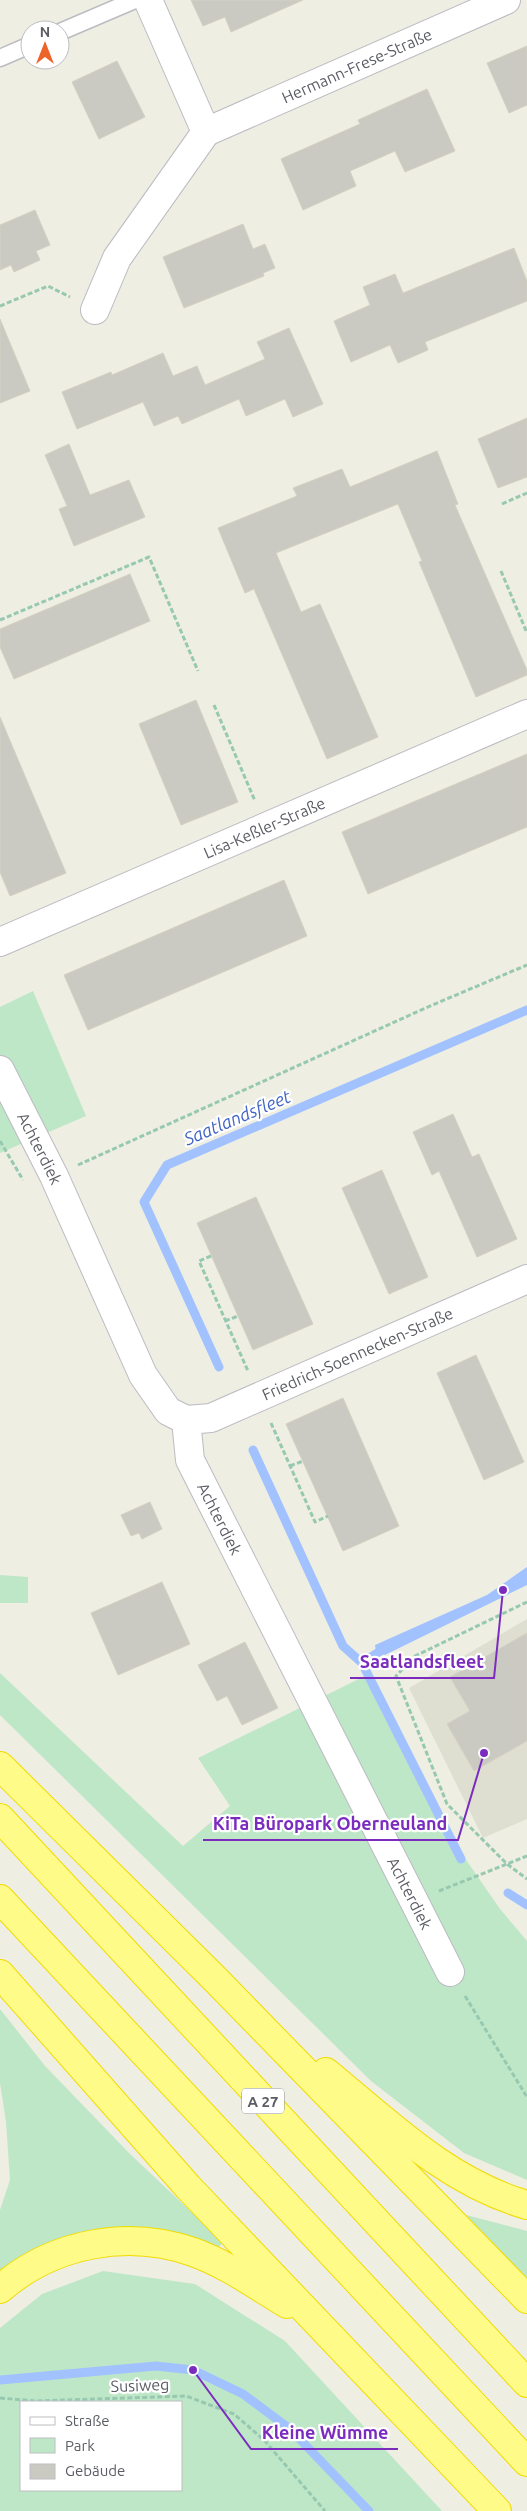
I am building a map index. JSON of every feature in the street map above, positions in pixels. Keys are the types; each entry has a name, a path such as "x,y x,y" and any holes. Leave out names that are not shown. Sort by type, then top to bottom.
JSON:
{"highway":[{"path":"0,1766 216,1980 527,2299"},
{"name":"A 27","path":"0,1818 527,2383"},
{"path":"0,1899 527,2462"},
{"path":"0,1974 188,2187 497,2511"},
{"path":"216,1980 432,2159 477,2185 527,2205"},
{"path":"0,2289 33,2265 57,2254 82,2246 109,2242 138,2241 166,2244 194,2252 220,2264 319,2324"}],"street":[{"path":"95,310 116,258 206,132 148,0"},
{"name":"Hermann-Frese-Straße","path":"206,132 506,0"},
{"name":"Lisa-Keßler-Straße","path":"0,942 527,714"},
{"name":"Achterdiek","path":"0,1070 54,1176 143,1375 168,1412 186,1420 190,1460 416,1901 450,1972"},
{"name":"Friedrich-Soennecken-Straße","path":"186,1420 211,1418 527,1279"}],"lane":[{"path":"70,28 135,0"},
{"path":"0,58 20,49"}],"path":[{"path":"0,306 48,286 95,310"},
{"path":"502,504 527,493"},
{"path":"0,620 148,557 198,671"},
{"path":"501,571 527,633"},
{"path":"214,705 266,826"},
{"path":"54,1176 527,964"},
{"path":"226,1322 238,1316"},
{"path":"290,1466 303,1461"},
{"path":"527,1602 415,1656 396,1676 447,1804 507,1864 527,1880"},
{"path":"416,1901 527,1856"},
{"path":"450,1972 527,2097"},
{"name":"Susiweg","path":"0,2398 36,2401 186,2396 234,2414 264,2440 325,2511"}],"shaded area":[{"path":"527,1619 527,1819 483,1838 409,1688"}],"green space":[{"path":"33,991 86,1116 0,1153 0,1007"},
{"path":"0,1575 28,1577 28,1603 0,1603"},
{"path":"0,1673 183,1846 230,1806 198,1758 365,1676 444,1828 500,1909 527,1941 527,2180 464,2153 371,2081 0,1715"},
{"path":"0,2009 45,2066 129,2153 223,2242 215,2252 173,2236 123,2228 68,2238 0,2271 0,2210 10,2180 6,2122 0,2083"},
{"path":"466,2215 527,2231 527,2279"},
{"path":"103,2271 195,2284 285,2341 442,2511 0,2511 0,2328 42,2294"}],"water":[{"path":"527,1567 527,1585 385,1655 376,1652 375,1645 487,1595"}],"building":[{"path":"191,0 303,0 231,32 225,17 203,26"},
{"path":"527,46 527,105 509,113 487,63"},
{"path":"117,61 145,117 99,139 72,82"},
{"path":"427,89 455,151 405,172 395,151 350,171 356,186 303,210 281,159 360,124 358,120"},
{"path":"35,210 50,245 36,251 40,260 14,272 11,265 0,270 0,225"},
{"path":"243,224 253,249 265,244 275,268 263,273 264,276 184,308 163,257"},
{"path":"514,248 527,281 527,301 425,342 428,350 398,363 390,345 351,362 334,321 370,305 363,287 395,274 403,293"},
{"path":"0,319 30,391 0,403"},
{"path":"289,328 323,404 293,417 285,399 246,416 239,399 182,424 178,416 154,426 143,402 77,429 62,392 111,372 112,375 163,353 173,376 197,366 205,385 265,359 257,342"},
{"path":"527,418 527,477 498,488 478,439"},
{"path":"69,444 90,495 129,480 145,517 74,546 59,509 67,506 45,455"},
{"path":"437,451 458,504 455,505 527,670 527,675 476,697 419,562 422,561 398,504 276,553 301,612 320,604 378,737 327,759 254,589 245,593 218,528 297,496 293,488 342,469 350,487"},
{"path":"130,574 150,621 14,679 0,647 0,629"},
{"path":"196,700 238,802 181,825 139,724"},
{"path":"0,717 66,873 10,896 0,872"},
{"path":"527,754 527,827 368,894 342,832"},
{"path":"284,880 307,936 88,1030 64,975"},
{"path":"453,1114 472,1157 479,1154 517,1239 477,1257 439,1171 432,1175 413,1132"},
{"path":"382,1170 428,1277 389,1294 342,1188"},
{"path":"256,1197 313,1324 253,1350 197,1223"},
{"path":"476,1355 524,1462 484,1480 437,1373"},
{"path":"343,1398 399,1526 343,1551 286,1424"},
{"path":"150,1502 162,1529 142,1539 139,1533 131,1536 121,1515"},
{"path":"162,1582 190,1644 118,1675 91,1613"},
{"path":"527,1633 527,1741 474,1771 447,1724 470,1711 450,1677"},
{"path":"245,1642 278,1708 242,1725 227,1696 217,1701 198,1665"}],"waterway":[{"name":"Saatlandsfleet","path":"219,1367 144,1202 167,1165 527,1010"},
{"name":"Saatlandsfleet","path":"253,1450 343,1646 362,1663 461,1859"},
{"name":"Saatlandsfleet","path":"362,1663 385,1648"},
{"name":"Saatlandsfleet","path":"508,1893 527,1905"},
{"path":"0,2380 156,2366 193,2370 243,2394 290,2429 369,2511"}],"place":[{"name":"Saatlandsfleet","path":"503,1590"},
{"name":"KiTa Büropark Oberneuland","path":"484,1753"},
{"name":"Kleine Wümme","path":"193,2370"}]}
